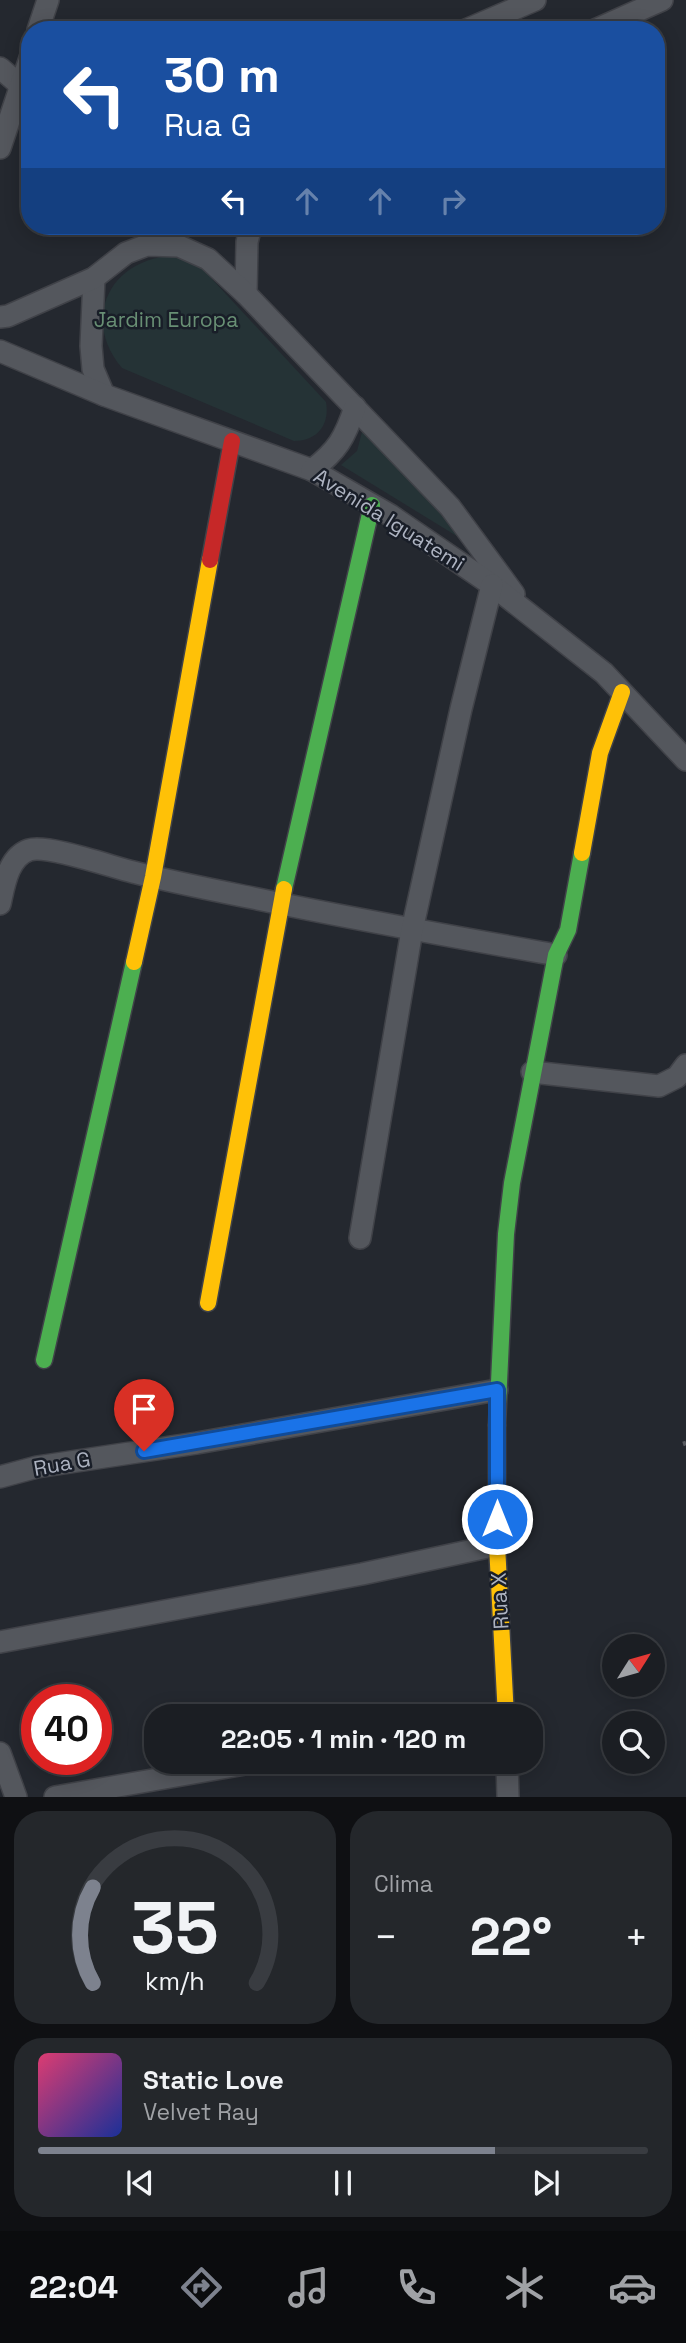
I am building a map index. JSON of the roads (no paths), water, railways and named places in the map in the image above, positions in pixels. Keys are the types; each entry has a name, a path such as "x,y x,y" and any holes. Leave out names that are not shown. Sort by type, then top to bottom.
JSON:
{"street":[{"path":"41,21 48,0"},
{"path":"487,21 535,0"},
{"path":"615,21 662,0"},
{"path":"0,68 21,86 0,148"},
{"path":"0,317 8,316 94,278 144,235"},
{"path":"246,294 246,250 249,235"},
{"path":"126,253 147,245 180,246 208,259 246,294 450,507 489,557 527,613"},
{"path":"94,278 91,346 93,369 104,395"},
{"name":"Avenida Iguatemi","path":"0,351 104,395 312,470 372,505 492,585 604,673 686,760"},
{"path":"312,470 330,456 346,434 355,407"},
{"path":"44,1360 153,877 233,441"},
{"path":"208,1303 281,904 372,505"},
{"path":"360,1238 412,930 461,709 492,585"},
{"name":"Rua X","path":"505,1704 497,1545 497,1390 506,1234 512,1183 556,955 568,930 600,753 622,692"},
{"path":"0,904 9,871 18,858 29,850 49,850 153,877 281,904 556,955"},
{"path":"532,1072 659,1086 677,1077 686,1065"},
{"name":"Rua G","path":"0,1477 37,1467 197,1443 497,1390"},
{"path":"0,1643 362,1574 497,1545"},
{"path":"0,1753 16,1797"},
{"path":"55,1797 188,1774"},
{"path":"508,1774 509,1797"}],"park label":[{"name":"Jardim Europa","path":"166,320"}]}
